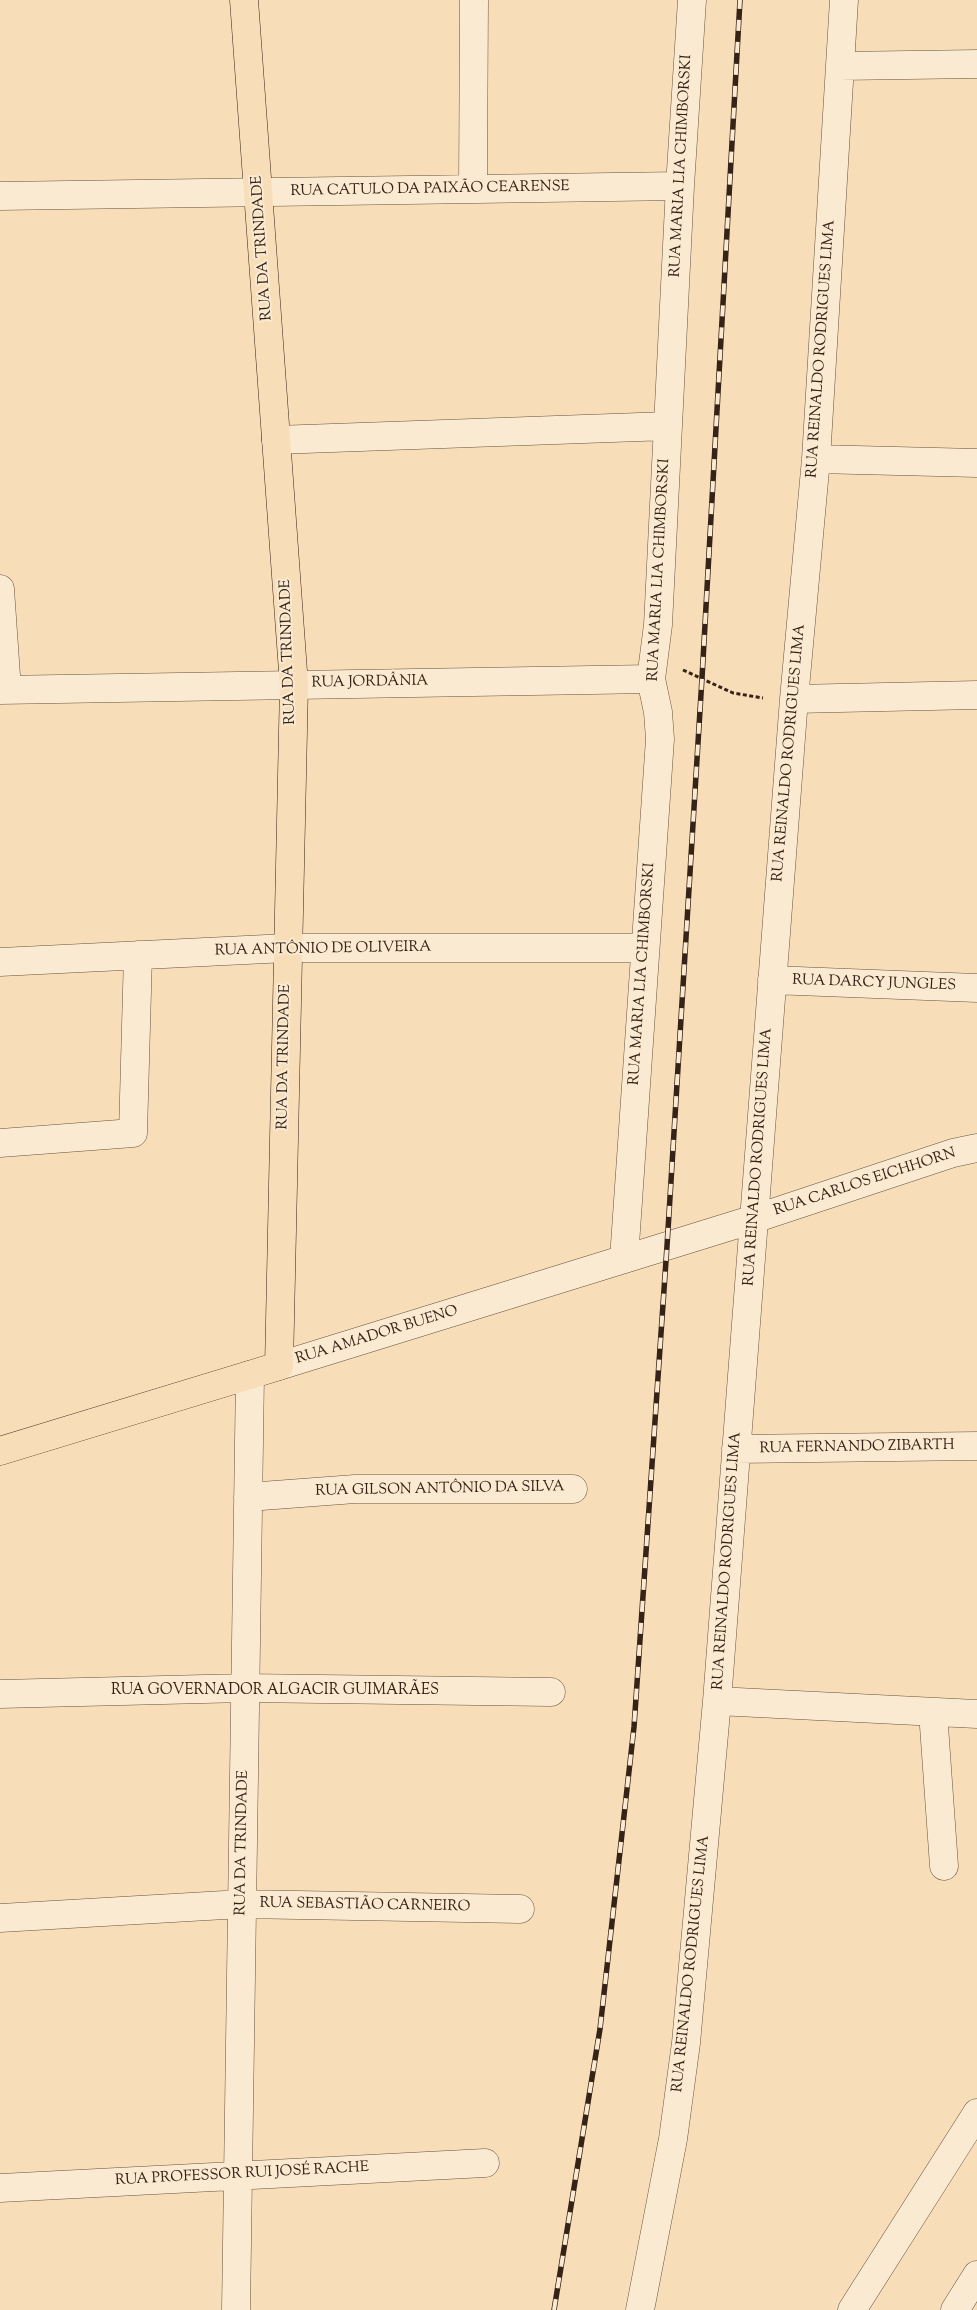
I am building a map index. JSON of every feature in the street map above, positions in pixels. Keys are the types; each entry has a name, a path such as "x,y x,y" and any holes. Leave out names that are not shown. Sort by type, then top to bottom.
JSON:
{"main road":[{"name":"RUA DA TRINDADE","path":"244,0 294,684 279,1366"},
{"name":"RUA AMADOR BUENO","path":"0,1451 279,1366"}],"street":[{"path":"473,189 474,0"},
{"name":"RUA MARIA LIA CHIMBORSKI","path":"624,1260 660,740 658,712 651,679 658,624 680,186 692,0"},
{"name":"RUA REINALDO RODRIGUES LIMA","path":"640,2310 673,2140 686,2043 717,1701 794,699 816,460 844,0"},
{"path":"840,66 977,64"},
{"name":"RUA CATULO DA PAIXÃO CEARENSE","path":"0,196 680,186"},
{"path":"276,440 668,426"},
{"path":"816,460 977,463"},
{"path":"0,589 4,690"},
{"name":"RUA JORDÂNIA","path":"4,690 651,679"},
{"path":"794,699 977,694"},
{"name":"RUA ANTÔNIO DE OLIVEIRA","path":"0,962 287,948 645,948"},
{"path":"0,1143 133,1133 138,955"},
{"name":"RUA DARCY JUNGLES","path":"772,980 977,988"},
{"name":"RUA CARLOS EICHHORN","path":"754,1219 953,1153 977,1148"},
{"name":"RUA AMADOR BUENO","path":"279,1366 754,1219"},
{"name":"RUA DA TRINDADE","path":"236,2310 250,1375"},
{"name":"RUA FERNANDO ZIBARTH","path":"736,1449 977,1446"},
{"name":"RUA GILSON ANTÔNIO DA SILVA","path":"248,1496 355,1489 572,1489"},
{"name":"RUA GOVERNADOR ALGACIR GUIMARÃES","path":"0,1694 245,1688 550,1692"},
{"path":"717,1701 977,1714"},
{"path":"933,1712 944,1866"},
{"name":"RUA SEBASTIÃO CARNEIRO","path":"0,1918 242,1904 520,1909"},
{"path":"852,2310 977,2113"},
{"name":"RUA PROFESSOR RUI JOSÉ RACHE","path":"0,2188 485,2163"},
{"path":"955,2310 977,2275"}],"path":[{"path":"651,679 666,669 682,670 733,693 748,697 794,699"}],"railway":[{"path":"554,2310 600,2029 634,1727 667,1246 702,678 740,0"}]}
